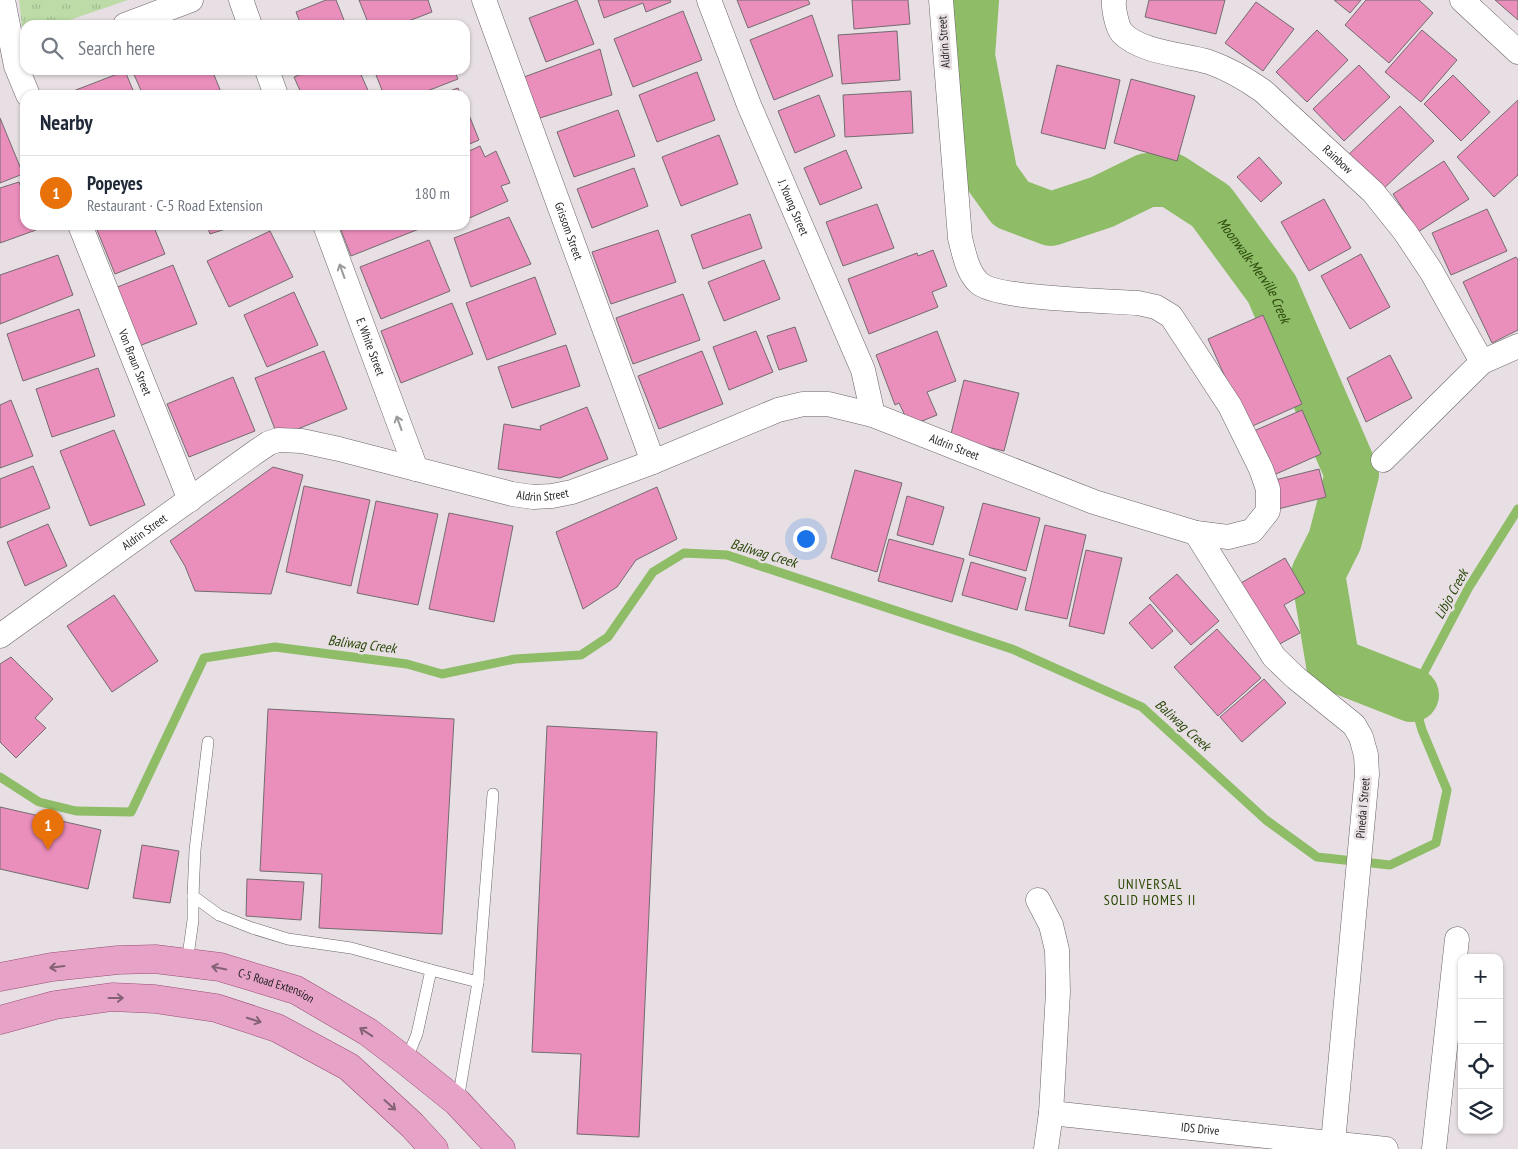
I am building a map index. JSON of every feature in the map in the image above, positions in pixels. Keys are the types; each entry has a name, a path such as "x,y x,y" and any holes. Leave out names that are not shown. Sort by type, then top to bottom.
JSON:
{"main road":[{"name":"C-5 Road Extension","path":"0,977 118,960 155,959 220,967 296,990 368,1032 406,1061 457,1102 501,1149"},
{"path":"0,1020 54,1006 112,997 155,999 216,1008 277,1028 349,1067 412,1125 434,1149"}],"street":[{"path":"3,0 14,67 26,90"},
{"path":"138,20 191,0"},
{"path":"241,0 248,20"},
{"name":"Grissom Street","path":"484,0 652,462"},
{"name":"J. Young Street","path":"708,0 749,105 863,370 873,415"},
{"name":"Aldrin Street","path":"3,626 190,500 257,451 269,443 278,440 302,441 512,494 533,497 552,496 572,492 652,462 778,410 803,404 828,404 873,415 1094,502 1196,533 1228,536 1252,531 1268,511 1268,489 1230,406 1171,316 1156,306 1138,303 1017,295 993,291 979,284 969,270 960,238 941,0"},
{"name":"Rainbow","path":"1114,0 1113,8 1121,32 1139,45 1209,62 1247,79 1263,91 1373,192 1405,232 1431,271 1482,362"},
{"path":"1462,0 1518,52"},
{"path":"269,75 274,90"},
{"name":"Von Braun Street","path":"82,230 190,500"},
{"name":"E. White Street","path":"327,230 416,469"},
{"path":"1384,460 1482,362 1518,346"},
{"name":"Pineda I Street","path":"1196,533 1274,657 1296,678 1354,725 1361,737 1366,756 1360,847 1333,1143"},
{"path":"1038,900 1051,925 1057,950 1058,992 1046,1149"},
{"path":"1434,1149 1457,939"},
{"name":"IDS Drive","path":"1050,1113 1228,1141 1333,1143 1386,1149"}],"lane":[{"path":"187,963 193,920 195,850 208,742"},
{"path":"457,1102 478,982 492,794"},
{"path":"194,896 219,915 288,939 351,948 478,982"},
{"path":"406,1061 417,1034 431,970"}],"green space":[{"path":"19,0 128,0 70,20 21,20"}],"building":[{"path":"326,0 336,0 344,20 299,20 296,12"},
{"path":"359,0 428,0 432,12 411,20 367,20"},
{"path":"577,0 594,44 546,62 529,18"},
{"path":"598,0 670,0 671,2 646,12 643,3 604,18"},
{"path":"737,0 808,0 810,4 748,28"},
{"path":"852,0 908,0 910,24 854,29"},
{"path":"1149,0 1225,0 1216,34 1145,17"},
{"path":"1334,0 1361,0 1350,13"},
{"path":"1366,0 1419,0 1433,13 1389,63 1345,25"},
{"path":"1495,0 1518,0 1518,20"},
{"path":"1256,2 1294,29 1263,71 1225,43"},
{"path":"683,11 702,60 633,87 614,39"},
{"path":"812,15 833,76 774,100 750,40"},
{"path":"1317,30 1348,60 1307,102 1276,72"},
{"path":"1422,30 1457,60 1421,102 1385,72"},
{"path":"897,31 900,80 842,84 838,35"},
{"path":"600,49 612,95 540,118 524,77"},
{"path":"1057,65 1120,80 1105,149 1041,133"},
{"path":"1359,65 1390,97 1344,141 1313,109"},
{"path":"697,72 715,120 657,142 639,95"},
{"path":"115,75 127,75 133,90 76,90"},
{"path":"134,75 214,75 220,90 141,90"},
{"path":"299,75 361,75 368,90 300,90 294,77"},
{"path":"376,75 456,75 458,79 430,90 382,90"},
{"path":"1453,75 1490,112 1461,141 1424,104"},
{"path":"1131,79 1195,96 1177,161 1114,143"},
{"path":"911,91 913,133 845,137 843,95"},
{"path":"819,95 835,136 795,153 778,111"},
{"path":"1518,100 1518,175 1494,197 1457,157"},
{"path":"1400,106 1434,141 1381,191 1347,156"},
{"path":"618,110 635,156 574,177 557,132"},
{"path":"0,118 20,167 20,175 0,183"},
{"path":"470,118 479,140 470,144"},
{"path":"719,135 738,184 681,206 662,157"},
{"path":"480,146 485,157 496,151 510,183 501,186 508,201 470,218 470,151"},
{"path":"846,150 862,188 820,205 804,168"},
{"path":"1259,157 1282,183 1261,202 1237,177"},
{"path":"1444,161 1469,199 1418,232 1393,194"},
{"path":"634,168 648,206 592,228 577,189"},
{"path":"19,182 20,230 36,230 0,243 0,188"},
{"path":"1324,199 1351,248 1309,271 1281,222"},
{"path":"877,204 894,248 843,266 826,222"},
{"path":"1487,209 1507,251 1451,275 1432,233"},
{"path":"750,214 762,248 703,269 691,235"},
{"path":"509,217 531,264 471,287 454,238"},
{"path":"97,230 155,230 165,254 115,274"},
{"path":"209,230 222,230 210,234"},
{"path":"341,230 416,230 351,256"},
{"path":"658,230 676,282 611,304 592,252"},
{"path":"270,231 293,277 229,307 207,261"},
{"path":"429,240 450,291 381,319 360,267"},
{"path":"933,250 947,286 932,292 938,307 869,334 848,279 917,253 918,256"},
{"path":"1361,254 1390,307 1350,329 1321,276"},
{"path":"58,255 73,295 0,324 0,275"},
{"path":"1516,257 1518,260 1518,330 1492,343 1463,282"},
{"path":"764,260 780,299 724,321 708,282"},
{"path":"173,265 197,324 139,346 115,288"},
{"path":"535,277 556,334 487,360 466,303"},
{"path":"294,292 318,345 267,367 244,315"},
{"path":"683,294 700,340 633,364 616,318"},
{"path":"452,303 473,354 401,383 381,331"},
{"path":"79,309 95,356 23,381 7,334"},
{"path":"1263,315 1302,404 1248,428 1208,339"},
{"path":"795,327 807,361 779,370 767,336"},
{"path":"756,331 773,372 729,390 713,347"},
{"path":"937,331 956,381 927,392 937,415 910,426 899,403 895,405 876,355"},
{"path":"566,345 580,386 512,408 498,367"},
{"path":"324,351 347,409 278,437 255,378"},
{"path":"702,351 723,404 659,429 638,376"},
{"path":"1390,355 1412,398 1366,422 1347,378"},
{"path":"98,368 115,416 52,437 36,389"},
{"path":"233,377 255,431 189,457 167,404"},
{"path":"964,380 1019,393 1004,451 950,438"},
{"path":"11,400 33,456 0,468 0,405"},
{"path":"587,407 608,459 560,478 498,469 504,424 541,430 540,426"},
{"path":"1302,410 1321,454 1267,478 1247,434"},
{"path":"114,430 145,505 90,526 60,451"},
{"path":"33,466 50,508 0,528 0,479"},
{"path":"273,467 303,475 271,594 195,591 185,566 170,541"},
{"path":"1319,469 1326,497 1274,510 1267,482"},
{"path":"855,470 902,483 877,572 831,558"},
{"path":"304,486 370,500 351,586 286,572"},
{"path":"657,487 677,539 636,560 617,587 583,609 556,532"},
{"path":"907,496 944,507 933,545 897,535"},
{"path":"376,501 438,514 418,605 357,593"},
{"path":"983,503 1040,518 1026,571 969,555"},
{"path":"449,513 513,526 494,622 429,609"},
{"path":"48,524 67,566 25,586 7,542"},
{"path":"1045,525 1086,535 1067,619 1025,610"},
{"path":"889,539 964,559 952,602 878,581"},
{"path":"1086,550 1122,558 1104,634 1069,626"},
{"path":"1285,558 1305,593 1284,605 1300,633 1274,647 1239,584"},
{"path":"971,562 1026,578 1017,610 962,595"},
{"path":"1177,574 1219,621 1191,645 1149,598"},
{"path":"114,595 158,661 112,692 67,626"},
{"path":"1150,604 1173,631 1152,649 1129,623"},
{"path":"1217,629 1261,678 1218,716 1174,667"},
{"path":"11,657 53,699 35,718 46,728 16,758 0,742 0,664"},
{"path":"1264,679 1286,703 1242,742 1220,717"},
{"path":"268,709 454,719 442,934 319,928 322,874 260,871"},
{"path":"547,726 657,732 639,1137 577,1134 581,1054 532,1052"},
{"path":"0,807 101,830 88,889 0,869"},
{"path":"142,845 179,851 170,903 133,898"},
{"path":"247,879 304,882 301,920 246,916"}],"waterway":[{"name":"Moonwalk-Merville Creek","path":"972,0 968,56 991,176 1011,204 1051,219 1102,202 1147,180 1171,180 1211,206 1272,289 1352,474 1335,540 1318,574 1333,664 1412,695"},
{"name":"Baliwag Creek","path":"0,777 39,802 76,811 131,812 204,658 275,647 407,664 442,674 515,659 581,655 608,637 653,572 684,553 727,555 1012,649 1142,707 1266,820 1317,857 1390,865 1436,843 1447,790 1422,730 1412,695 1469,587 1518,509"}],"place":[{"name":"Popeyes","path":"48,850"}],"district":[{"name":"UNIVERSAL SOLID HOMES II","path":"1150,892"}],"water label":[{"name":"Libjo Creek","path":"1451,594"}]}
